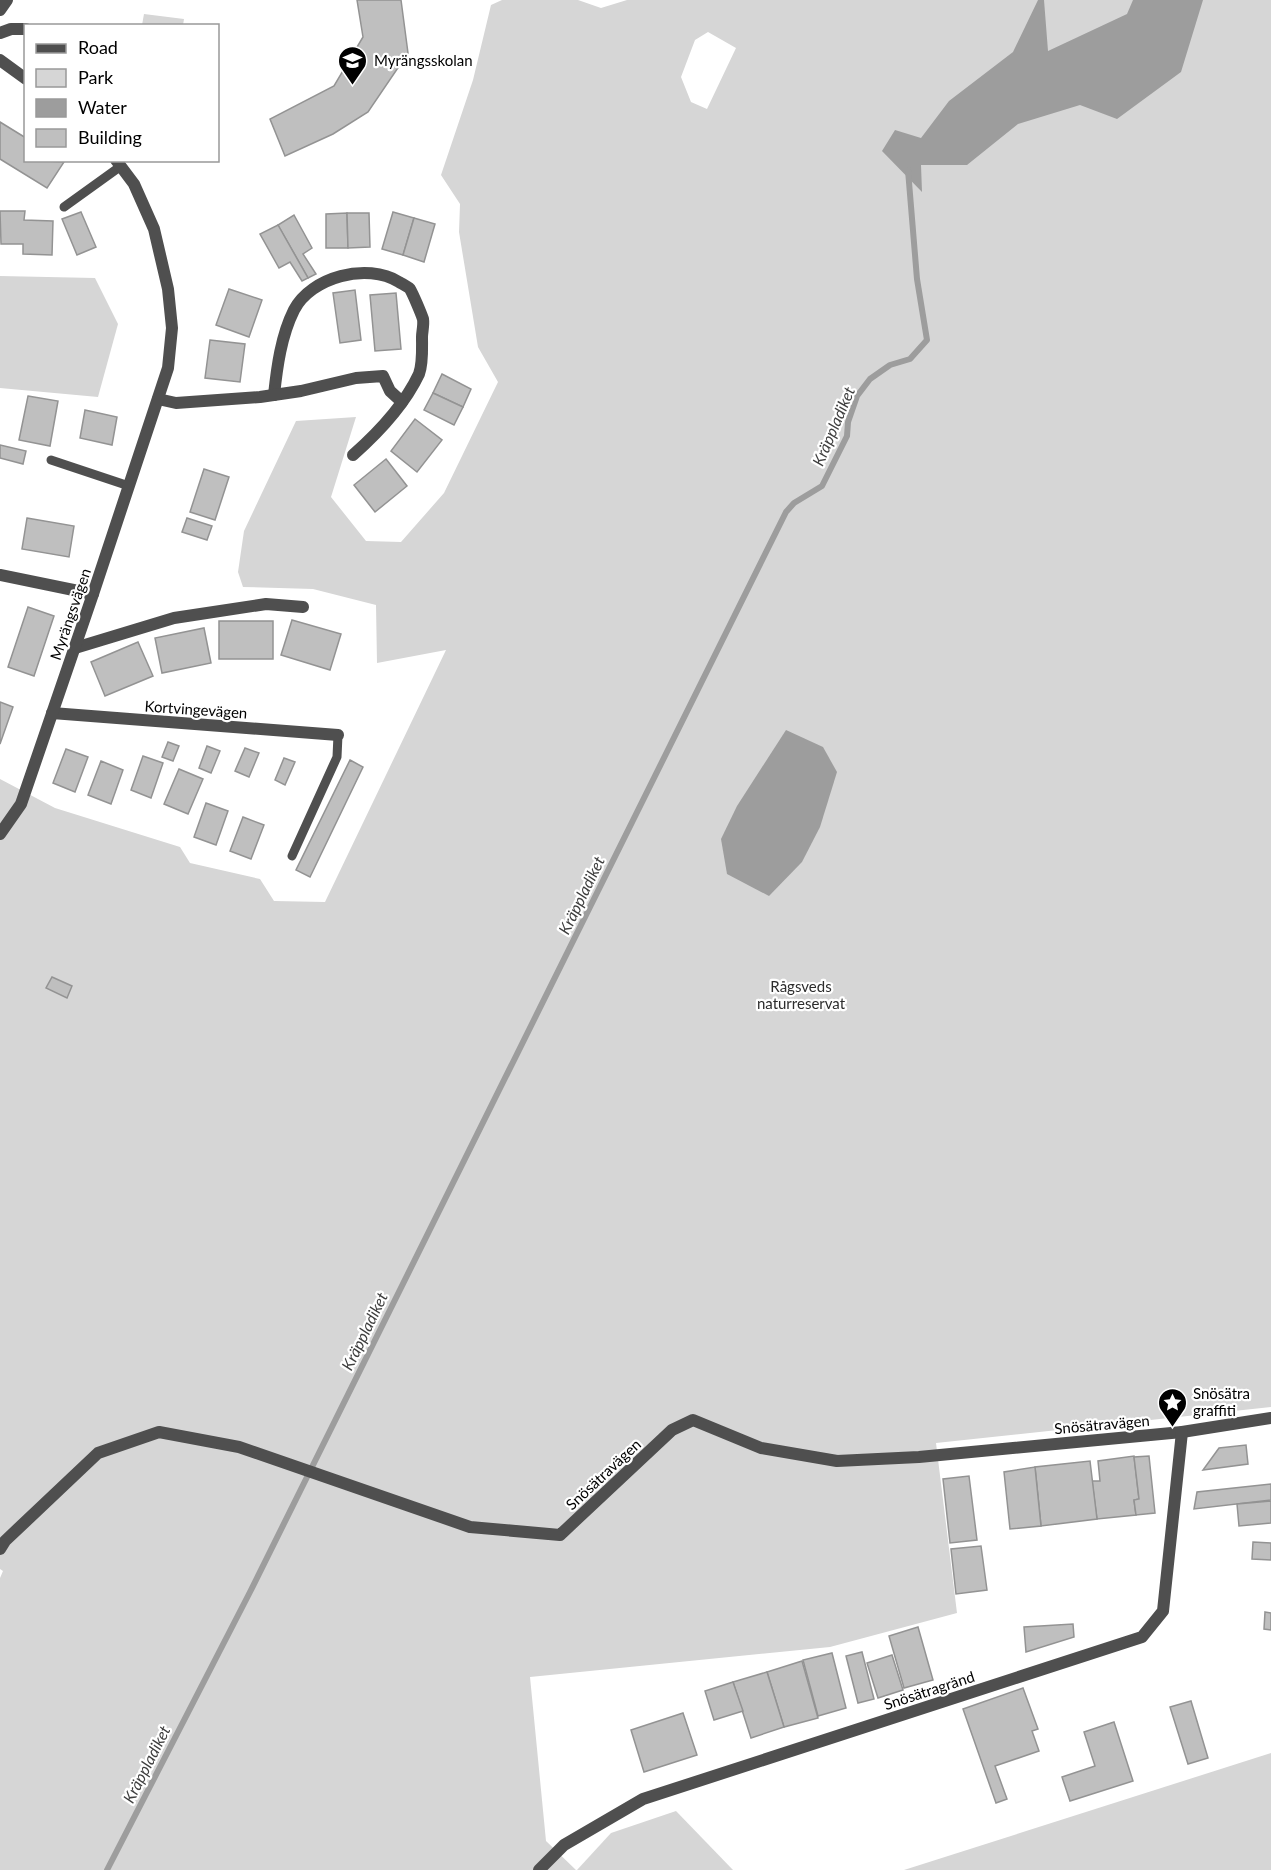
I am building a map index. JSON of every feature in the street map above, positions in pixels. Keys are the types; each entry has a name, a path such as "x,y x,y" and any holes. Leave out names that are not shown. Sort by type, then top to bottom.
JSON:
{"street":[{"path":"0,10 7,0"},
{"path":"0,33 12,29 24,29"},
{"path":"0,60 24,78"},
{"name":"Myrängsvägen","path":"0,834 21,804 168,368 171,328 168,288 154,229 134,184 119,163"},
{"path":"274,395 278,363 294,309 310,290 330,280 352,274 371,273 393,278 410,289 423,319 423,351 420,372 383,428 353,456"},
{"path":"158,399 176,403 274,395 356,378 383,376 390,391 402,402"},
{"path":"0,575 93,594"},
{"path":"75,648 174,618 266,604 303,607"},
{"name":"Kortvingevägen","path":"52,713 338,735"},
{"name":"Snösätravägen","path":"0,1549 5,1541 98,1453 159,1432 239,1447 470,1527 560,1535 672,1430 693,1420 761,1448 837,1461 919,1457 1182,1432 1271,1418"},
{"name":"Snösätragränd","path":"539,1870 564,1845 643,1799 1142,1637 1163,1611 1182,1432"}],"lane":[{"path":"64,207 119,163"},
{"path":"51,460 129,486"},
{"path":"292,856 337,757 338,735"}],"green space":[{"name":"Rågsveds naturreservat","path":"502,0 578,0 601,8 627,0 1271,0 1271,1407 936,1443 957,1613 830,1647 530,1677 546,1841 576,1870 0,1870 0,1578 3,1571 0,1569 0,779 55,808 180,847 190,863 260,879 274,901 325,902 446,650 377,663 376,605 313,589 243,587 238,572 244,531 296,421 356,417 331,497 366,541 401,542 444,493 498,382 478,347 459,232 460,204 441,175 473,80 491,5","holes":["708,32 736,48 707,109 691,102 681,77 695,40"]},
{"path":"144,14 184,19 183,24 142,24"},
{"path":"0,276 95,278 118,324 98,397 0,388"},
{"path":"1271,1753 1271,1870 904,1870"},
{"path":"676,1811 733,1870 577,1870 611,1833"}],"water":[{"path":"1038,0 1044,0 1048,51 1127,14 1133,0 1203,0 1181,72 1117,119 1080,105 1018,124 967,165 921,165 922,192 882,151 895,130 921,138 949,101 1013,52"},
{"path":"786,730 823,747 837,772 820,827 802,862 769,896 727,874 721,839 737,806"}],"building":[{"name":"Myrängsskolan","path":"357,0 401,0 408,53 368,112 333,134 285,156 270,119 334,86 363,37"},
{"path":"0,122 24,137 24,162 64,162 47,188 0,159"},
{"path":"0,211 25,211 24,220 53,221 52,255 23,254 23,244 1,244"},
{"path":"81,212 96,247 77,255 62,219"},
{"path":"393,212 414,218 403,255 382,249"},
{"path":"347,213 348,248 326,248 326,214"},
{"path":"347,213 369,213 370,247 348,248"},
{"path":"294,215 312,248 303,254 316,274 308,278 278,225"},
{"path":"414,218 435,224 424,262 403,255"},
{"path":"278,225 308,278 302,281 290,262 279,268 260,234"},
{"path":"229,289 262,300 249,337 216,325"},
{"path":"355,290 361,340 340,343 333,293"},
{"path":"396,293 401,349 375,351 370,295"},
{"path":"210,340 245,344 240,382 205,378"},
{"path":"442,374 471,389 463,407 433,393"},
{"path":"433,393 463,407 454,425 424,410"},
{"path":"28,396 58,401 50,446 19,440"},
{"path":"85,410 117,417 112,445 80,438"},
{"path":"415,419 442,440 417,472 391,451"},
{"path":"0,445 26,451 23,464 0,458"},
{"path":"386,459 407,486 375,512 354,485"},
{"path":"204,469 229,477 215,520 190,512"},
{"path":"27,518 74,526 69,557 22,549"},
{"path":"187,518 212,526 207,540 182,532"},
{"path":"28,607 54,616 34,676 8,667"},
{"path":"292,620 341,634 330,670 281,655"},
{"path":"219,621 273,621 273,659 219,659"},
{"path":"204,628 211,663 162,673 155,638"},
{"path":"138,642 153,676 105,696 91,662"},
{"path":"0,702 13,707 0,744"},
{"path":"168,742 179,746 173,761 162,757"},
{"path":"207,746 220,751 211,773 199,768"},
{"path":"245,748 259,753 249,777 235,771"},
{"path":"66,749 88,757 75,792 53,783"},
{"path":"143,756 163,763 151,798 131,790"},
{"path":"284,758 295,762 285,785 275,780"},
{"path":"350,760 363,767 310,877 296,870"},
{"path":"101,761 123,770 111,804 88,795"},
{"path":"179,769 203,779 188,814 164,804"},
{"path":"206,803 228,811 216,845 194,837"},
{"path":"243,817 264,825 251,859 230,851"},
{"path":"52,977 72,986 67,998 46,988"},
{"path":"1246,1445 1248,1464 1203,1470 1219,1448"},
{"path":"1134,1456 1139,1499 1134,1500 1136,1515 1097,1519 1092,1481 1100,1481 1098,1461"},
{"path":"1149,1456 1155,1513 1136,1515 1134,1500 1139,1499 1134,1457"},
{"path":"1090,1461 1097,1519 1041,1526 1035,1467"},
{"path":"1035,1467 1041,1526 1010,1529 1004,1472"},
{"path":"969,1476 977,1540 950,1543 943,1479"},
{"path":"1271,1484 1271,1500 1194,1509 1197,1492"},
{"path":"1271,1501 1271,1523 1239,1526 1237,1504"},
{"path":"1253,1542 1271,1543 1271,1560 1252,1559"},
{"path":"981,1546 987,1590 956,1594 951,1549"},
{"path":"1265,1612 1271,1613 1271,1630 1264,1629"},
{"path":"1073,1624 1074,1637 1026,1652 1024,1627"},
{"path":"918,1627 933,1680 904,1688 889,1636"},
{"path":"862,1652 874,1699 858,1703 846,1656"},
{"path":"832,1653 846,1708 818,1716 803,1660"},
{"path":"892,1655 903,1690 878,1698 867,1663"},
{"path":"802,1661 818,1718 784,1727 767,1672"},
{"path":"767,1672 784,1727 751,1738 733,1682"},
{"path":"733,1682 743,1711 714,1720 705,1691"},
{"path":"1023,1688 1038,1729 1032,1731 1039,1751 995,1766 1007,1799 996,1803 963,1709"},
{"path":"1191,1701 1208,1758 1188,1764 1170,1707"},
{"path":"683,1713 697,1755 644,1772 631,1730"},
{"path":"1114,1722 1133,1781 1070,1801 1062,1777 1095,1766 1084,1732"}],"waterway":[{"name":"Kräppladiket","path":"107,1870 250,1592 786,512 794,503 822,486 847,436 848,422 857,396 870,379 890,365 910,359 927,340 917,279 908,170"}],"place":[{"name":"Myrängsskolan","path":"353,86"},
{"name":"Snösätra graffiti","path":"1172,1428"}]}
